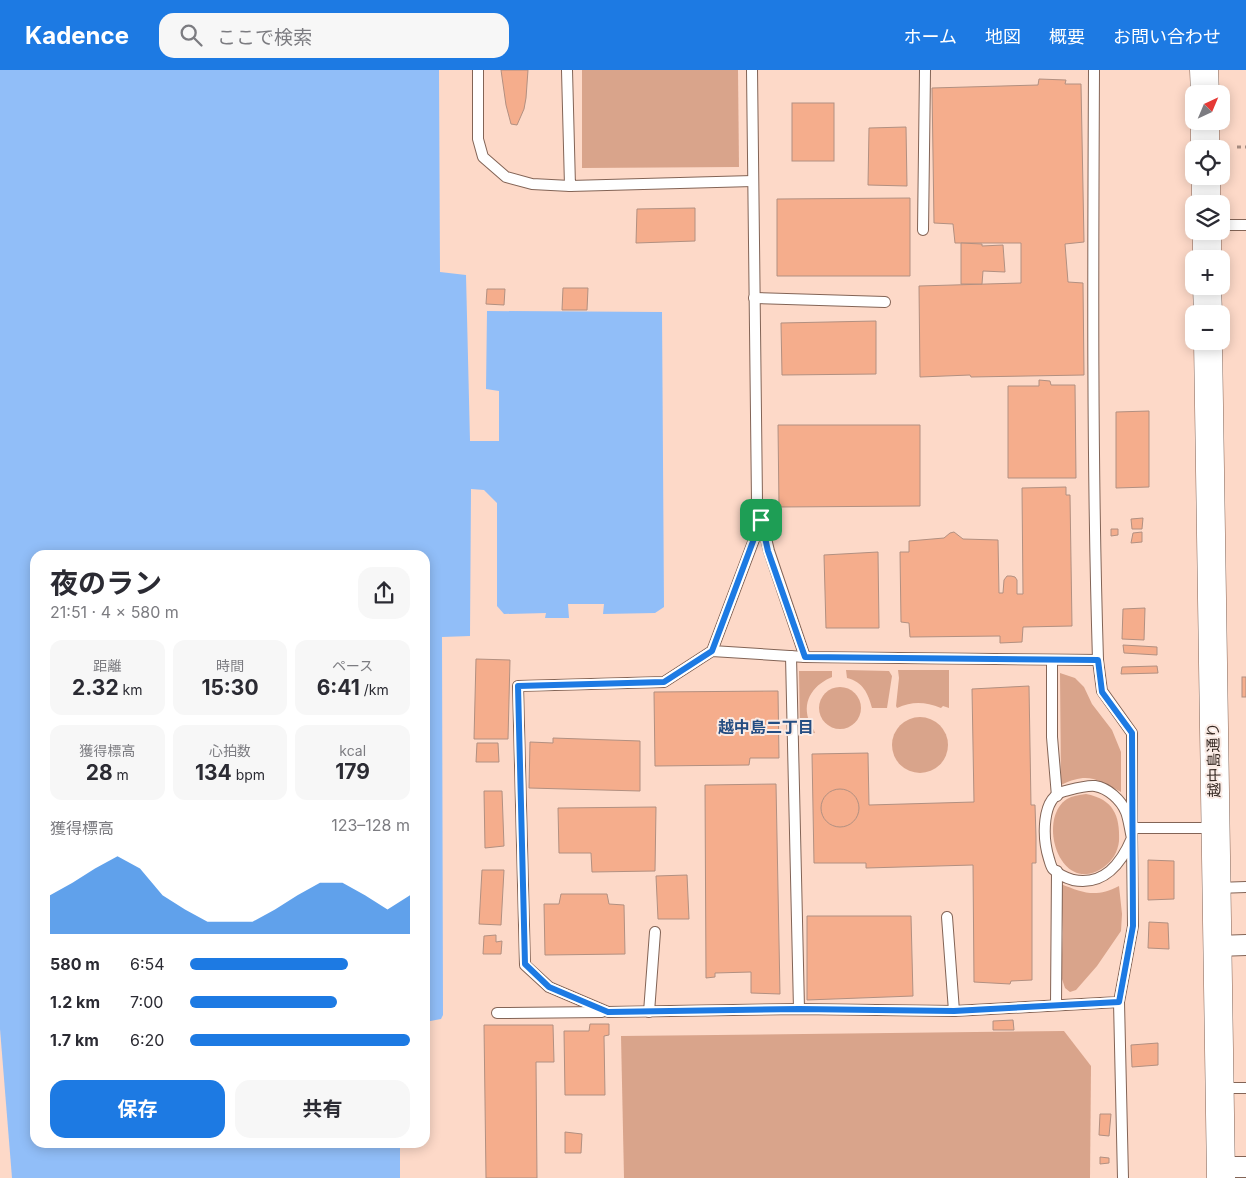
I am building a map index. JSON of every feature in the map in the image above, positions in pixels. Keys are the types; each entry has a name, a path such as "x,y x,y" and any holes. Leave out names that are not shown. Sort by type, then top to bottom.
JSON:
{"street":[{"path":"1204,70 1205,85"},
{"name":"越中島通り","path":"1208,350 1216,888 1218,946 1233,1088 1230,1171"},
{"path":"1218,946 1246,945"}],"lane":[{"path":"478,70 478,139 483,157 506,177 532,184 570,186 753,181"},
{"path":"567,70 570,186"},
{"path":"752,70 757,502 768,551 805,657"},
{"path":"923,230 925,70"},
{"path":"1094,70 1093,516 1098,660 1102,692 1132,733 1133,926 1119,1002 1123,1178"},
{"path":"1230,225 1246,225"},
{"path":"754,298 885,302"},
{"path":"712,651 761,520"},
{"path":"608,1012 549,987 525,964 518,686 664,682 712,651 805,657 1098,660"},
{"path":"791,656 799,1009"},
{"path":"1052,660 1052,737 1057,796"},
{"path":"1095,786 1114,795 1126,812 1132,833 1125,854 1119,864 1103,876 1086,882 1067,878 1052,869 1046,849 1045,828 1046,815 1051,802 1057,796 1062,791 1095,786"},
{"path":"1132,833 1215,828"},
{"path":"1056,1005 1057,871"},
{"path":"1216,888 1246,887"},
{"path":"948,917 954,1011"},
{"path":"649,1012 655,932"},
{"path":"496,1013 799,1009 954,1011 1119,1002"}],"path":[{"path":"1237,147 1245,147"}],"shaded area":[{"path":"582,70 738,70 739,167 582,168"},
{"path":"846,670 889,671 892,676 887,708 872,708 864,689 857,682 847,678"},
{"path":"898,670 949,670 949,708 919,703 897,708"},
{"path":"799,671 832,671 832,677 813,690 808,702 808,716 815,733 800,734"},
{"path":"1060,673 1075,678 1084,687 1092,704 1112,730 1121,752 1121,792 1098,781 1085,778 1061,785"},
{"path":"840,687 855,693 861,708 855,723 840,729 825,723 819,708 825,693"},
{"path":"914,717 926,717 936,721 944,729 948,745 944,761 936,769 926,773 914,773 904,769 896,761 892,751 892,739 896,729 904,721"},
{"path":"1086,794 1095,796 1109,804 1116,816 1119,832 1118,845 1112,859 1104,867 1089,874 1075,872 1065,864 1057,852 1053,837 1054,822 1058,809 1067,799"},
{"path":"1061,884 1090,893 1103,892 1119,886 1122,914 1121,931 1097,966 1076,990 1070,992 1065,988 1061,976 1063,933"},
{"path":"1064,1031 1091,1066 1090,1178 624,1178 621,1036"}],"water":[{"path":"0,70 439,70 440,272 466,275 470,441 499,441 499,391 486,389 487,311 662,312 664,607 655,613 603,614 604,604 568,604 569,618 545,618 546,613 504,614 497,606 497,503 484,490 471,489 470,636 442,637 443,1015 441,1019 430,1021 430,550 30,550 30,1148 400,1148 400,1178 0,1178"}],"pier":[{"path":"0,1029 12,1178 0,1178"}],"building":[{"path":"501,70 528,70 524,109 517,125 511,124"},
{"path":"1039,79 1066,80 1065,84 1081,84 1084,242 1065,244 1068,282 1083,283 1084,375 920,377 919,286 1021,283 1021,243 955,243 953,224 934,223 932,88 1038,85"},
{"path":"792,103 834,103 834,161 792,161"},
{"path":"906,127 907,186 868,185 869,128"},
{"path":"910,198 910,276 777,276 777,199"},
{"path":"695,208 695,241 636,243 637,209"},
{"path":"961,243 982,244 982,246 1003,245 1005,272 983,271 982,284 961,284"},
{"path":"563,288 588,288 587,310 562,310"},
{"path":"487,289 505,289 504,305 486,304"},
{"path":"876,321 876,374 782,375 781,323"},
{"path":"1039,380 1050,381 1051,385 1075,385 1076,478 1008,478 1008,386 1039,386"},
{"path":"1149,411 1149,487 1116,488 1116,412"},
{"path":"778,425 920,425 920,506 779,507"},
{"path":"1066,487 1066,495 1070,495 1072,626 1023,627 1022,642 1000,643 1000,636 910,637 909,623 901,622 900,552 909,552 909,541 944,538 954,532 963,539 998,540 999,593 1003,593 1004,580 1007,576 1011,576 1017,580 1017,594 1023,594 1022,488"},
{"path":"1143,518 1142,529 1132,529 1131,519"},
{"path":"1111,529 1118,529 1118,535 1111,536"},
{"path":"1142,532 1142,542 1131,543 1133,533"},
{"path":"878,552 879,628 826,628 824,555"},
{"path":"1145,608 1144,640 1122,639 1123,609"},
{"path":"1123,645 1157,647 1157,655 1124,653"},
{"path":"476,659 510,660 508,739 474,739"},
{"path":"1157,666 1158,673 1121,674 1122,667"},
{"path":"1242,677 1246,677 1246,697 1242,697"},
{"path":"1029,686 1031,805 1035,805 1036,837 1036,863 1032,863 1032,980 1011,981 1010,984 974,982 973,865 866,868 866,863 814,863 812,754 868,753 869,805 974,802 972,689"},
{"path":"778,691 779,758 750,758 749,765 655,766 654,692"},
{"path":"553,738 640,741 640,791 529,788 530,742 553,743"},
{"path":"477,743 498,743 499,762 476,762"},
{"path":"776,784 780,994 751,993 751,972 715,973 715,977 706,978 705,785"},
{"path":"840,789 854,794 859,808 854,822 840,827 826,822 821,808 826,794"},
{"path":"484,791 502,791 504,846 485,848"},
{"path":"656,807 655,871 592,872 591,853 559,853 558,808"},
{"path":"1148,860 1174,861 1174,899 1148,900"},
{"path":"482,870 504,870 501,925 479,924"},
{"path":"687,875 689,919 658,919 656,876"},
{"path":"561,894 607,894 609,904 624,905 625,954 545,955 544,904 559,904"},
{"path":"807,916 911,916 913,996 807,1000"},
{"path":"1149,922 1168,923 1169,949 1148,948"},
{"path":"496,935 496,942 502,941 501,954 483,954 484,936"},
{"path":"1013,1020 1014,1030 993,1030 993,1021"},
{"path":"590,1024 609,1024 609,1035 604,1036 605,1095 565,1095 564,1031 589,1031"},
{"path":"484,1025 553,1025 554,1062 536,1062 537,1178 486,1178"},
{"path":"1158,1043 1158,1065 1132,1067 1131,1045"},
{"path":"1100,1114 1111,1114 1109,1136 1099,1135"},
{"path":"565,1132 582,1134 581,1153 565,1153"},
{"path":"1100,1157 1109,1158 1109,1163 1100,1164"}],"district":[{"name":"越中島二丁目","path":"766,727"}],"route":[{"path":"761,520 768,551 805,657 1098,660 1102,692 1132,733 1133,926 1119,1002 954,1011 799,1009 608,1012 549,987 525,964 518,686 664,682 700,660 712,651 761,520"}]}
